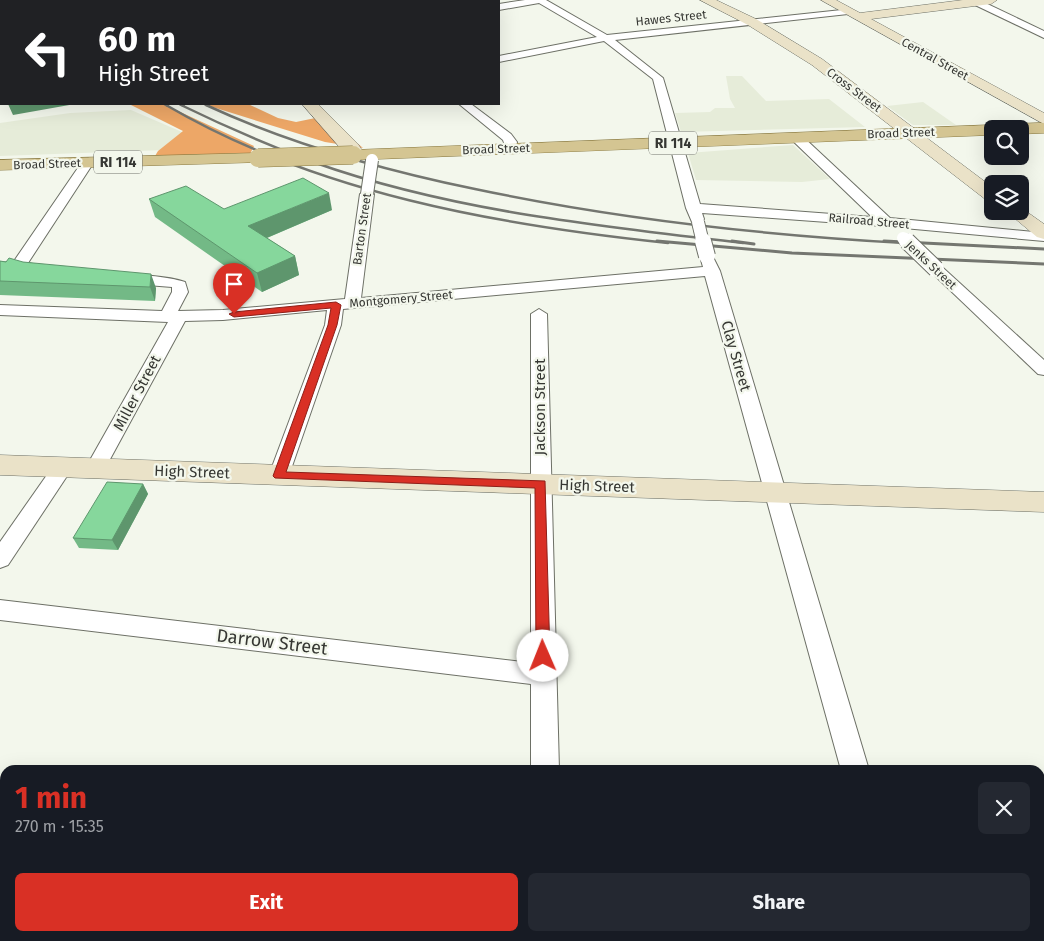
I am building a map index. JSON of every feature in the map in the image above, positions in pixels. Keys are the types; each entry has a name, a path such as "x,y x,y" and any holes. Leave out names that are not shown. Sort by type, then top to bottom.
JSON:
{"main road":[{"name":"Cross Street","path":"706,0 752,22 817,62 984,189"},
{"name":"Central Street","path":"827,0 1044,119"},
{"path":"854,14 991,0"},
{"path":"311,105 352,148 363,156"},
{"path":"1029,129 1044,128"},
{"name":"Broad Street","path":"0,165 363,156 984,130"},
{"path":"1027,220 1044,233"},
{"name":"High Street","path":"0,465 1044,502"}],"street":[{"path":"500,7 540,0"},
{"name":"Clay Street","path":"540,0 606,38 658,78 709,264 855,765"},
{"path":"976,2 1044,35"},
{"name":"Hawes Street","path":"500,59 606,38 752,22 854,14"},
{"path":"465,105 507,137 511,142 511,149"},
{"name":"Jenks Street","path":"797,138 1044,370"},
{"name":"Barton Street","path":"279,476 333,325 344,304 368,194 363,156"},
{"path":"57,272 26,268 20,264 88,162"},
{"name":"Railroad Street","path":"695,215 885,222 1044,237"},
{"name":"Montgomery Street","path":"0,310 173,317 344,304 540,299 709,264"},
{"name":"Miller Street","path":"95,469 121,424 173,317 181,288 178,283 112,278"},
{"name":"Jackson Street","path":"540,299 545,765"},
{"path":"0,560 63,467"},
{"name":"Darrow Street","path":"0,610 544,675"}],"shaded area":[{"path":"726,76 742,76 766,101 829,99 865,127 681,132 675,113 710,112 715,108 735,108 730,99"},
{"path":"923,102 956,125 913,125 887,106"},
{"path":"131,105 165,105 254,146 248,158 152,161 158,151 183,131"},
{"path":"206,105 250,105 278,118 296,122 325,116 363,148 325,142"},
{"path":"131,110 196,138 192,149 0,156 0,123 70,113"},
{"path":"793,145 830,179 802,182 696,180 688,153"}],"building":[{"path":"303,178 329,193 248,226 295,256 257,273 149,199 186,186 224,209"},
{"path":"9,258 23,262 151,274 150,287 0,281 0,261 6,262"},
{"path":"107,482 143,484 112,540 73,538"}],"railway":[{"path":"166,105 224,135 284,161 346,183 474,215 603,236 668,243"},
{"path":"181,105 246,135 313,162 365,179 418,193 525,215 743,243"},
{"path":"206,105 271,132 338,155 441,182 528,200 689,224 851,240 905,243"},
{"path":"657,241 792,253 1044,264"},
{"path":"732,241 754,244"},
{"path":"884,241 1044,249"}],"route":[{"path":"234,314 336,305 333,325 279,476 541,484 543,656"}]}
